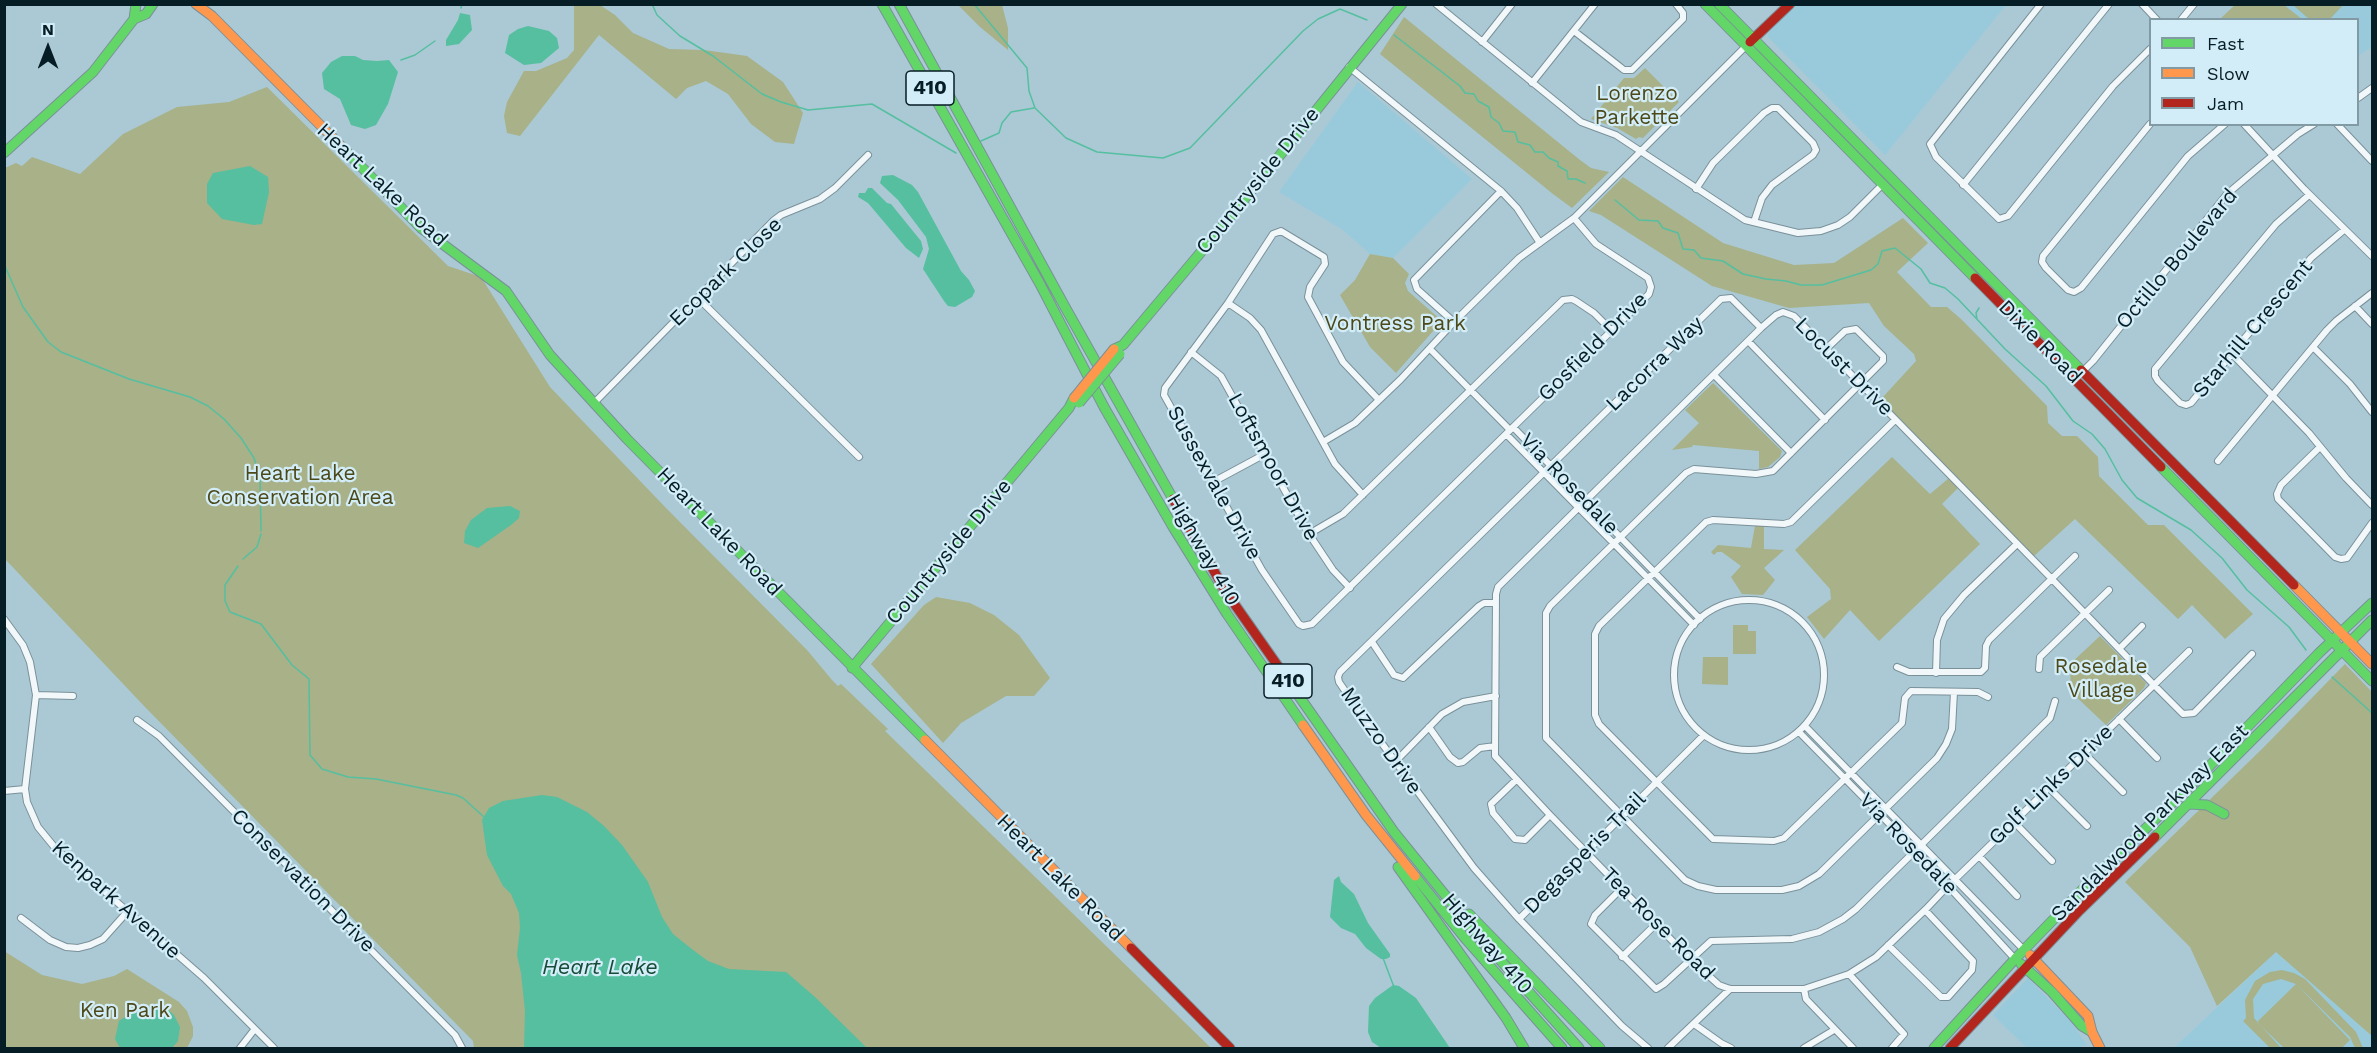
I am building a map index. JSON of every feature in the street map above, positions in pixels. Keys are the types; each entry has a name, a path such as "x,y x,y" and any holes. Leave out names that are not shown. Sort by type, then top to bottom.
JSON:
{"main road":[{"path":"134,19 136,4"},
{"path":"4,153 93,72 134,19 146,14 153,4"},
{"name":"Heart Lake Road","path":"196,4 212,16 421,228 506,291 550,355 594,403 852,668 1230,1048"},
{"name":"Heart Lake Road","path":"206,4 212,16"},
{"name":"Highway 410","path":"882,4 1040,284 1104,407 1173,528 1227,614 1366,815 1464,938 1562,1048"},
{"name":"Highway 410","path":"898,4 1226,592 1394,832 1475,932 1579,1048"},
{"name":"Countryside Drive","path":"852,668 1222,227 1392,10 1402,4"},
{"name":"Dixie Road","path":"1706,4 1750,42 2079,374 2373,681"},
{"name":"Dixie Road","path":"1719,4 1750,42 1883,184 2373,664"},
{"path":"1750,42 1790,4"},
{"name":"Sandalwood Parkway East","path":"1934,1048 2082,890 2373,603"},
{"name":"Sandalwood Parkway East","path":"1950,1048 2033,958 2242,752 2304,686 2373,620"},
{"path":"2195,781 2203,790"},
{"path":"2189,804 2207,806 2224,814"},
{"path":"1366,815 1372,831 1506,1018 1524,1048"},
{"path":"1394,832 1407,839 1469,913 1600,1048"},
{"path":"2024,950 2088,1016 2092,1032 2100,1048"},
{"path":"2015,959 2031,974 2034,974 2082,1026 2092,1032"}],"street":[{"path":"1436,4 1581,122 1616,135 1736,215 1798,233 1828,229 1850,217 1883,184"},
{"path":"1482,42 1512,4"},
{"path":"1532,83 1594,4"},
{"path":"1574,31 1624,70 1632,70 1683,19 1683,13 1676,4"},
{"path":"2041,4 1930,144 1936,157 1994,216 2000,219 2006,218 2113,86 2149,51"},
{"path":"1964,185 2109,4"},
{"path":"2142,4 2155,18"},
{"path":"2183,18 2194,4"},
{"path":"1323,442 1351,427 1520,258 1574,218 1750,42"},
{"path":"1349,67 1501,191 1521,213 1540,243"},
{"path":"2359,97 2373,88"},
{"path":"1696,189 1713,163 1764,113 1772,108 1778,108 1813,143 1816,150 1814,155 1772,185 1762,198 1754,222"},
{"path":"2149,126 2043,256 2042,262 2046,268 2068,290 2074,292 2081,288 2188,156 2223,126"},
{"path":"2246,126 2309,195 2373,256"},
{"name":"Octillo Boulevard","path":"2079,374 2228,194 2311,126"},
{"path":"2339,126 2373,161"},
{"name":"Ecopark Close","path":"594,403 773,221 781,215 820,199 835,188 868,155"},
{"path":"1454,322 1417,289 1414,282 1501,191"},
{"name":"Starhill Crescent","path":"2309,195 2276,224 2155,369 2155,376 2180,403 2186,405 2191,403 2311,258 2344,230"},
{"name":"Gosfield Drive","path":"1510,430 1649,294 1648,278 1596,244 1574,218"},
{"name":"Sussexvale Drive","path":"1379,400 1343,362 1308,297 1310,287 1325,264 1322,254 1284,231 1277,231 1228,303 1166,385 1164,395 1262,570 1299,624 1307,626 1312,624 1510,430"},
{"path":"2218,461 2336,321 2373,292"},
{"path":"698,298 859,457"},
{"name":"Lacorra Way","path":"1551,466 1724,298 1734,300 1761,328"},
{"path":"1309,534 1343,514 1563,300 1572,299 1594,313 1612,331"},
{"path":"1228,303 1250,318 1260,330 1337,468 1363,495"},
{"path":"2355,306 2373,324"},
{"name":"Locust Drive","path":"1496,603 1500,584 1761,328 1782,312 1790,313 1826,349 2183,714 2191,715 2235,674 2252,654"},
{"path":"1826,349 1845,331 1853,329 1860,331 1884,359 1882,364 1861,385 1768,473 1694,469 1689,471 1548,609 1545,732 1550,745 1675,871 1691,883 1716,890 1782,890 1799,886 1814,878 1943,750 1953,724 1954,692"},
{"path":"1748,341 1825,420"},
{"path":"2313,347 2350,384 2373,412"},
{"path":"1430,349 1510,430"},
{"name":"Loftsmoor Drive","path":"1191,352 1221,376 1309,534 1333,570 1350,588"},
{"path":"2232,354 2273,395 2373,505"},
{"path":"1714,375 1791,453"},
{"path":"1895,420 1791,522 1778,524 1713,520 1706,522 1654,572 1596,631 1594,715 1599,724 1713,839 1774,841 1785,838 1902,723 1905,698 1909,693 1914,691 1978,692 1988,697"},
{"name":"Via Rosedale","path":"1510,430 1551,466 1700,619"},
{"name":"Via Rosedale","path":"1510,430 1545,472 1694,625"},
{"path":"2320,447 2281,485 2277,494 2278,499 2335,557 2341,559 2347,558 2373,523"},
{"path":"1213,482 1264,454"},
{"name":"Muzzo Drive","path":"1519,919 1458,849 1338,680 1340,672 1551,466"},
{"path":"1936,673 1937,640 1944,619 1964,595 2017,544"},
{"path":"1898,667 1909,672 1936,673 1976,673 1984,670 1986,646 1989,640 2075,556"},
{"path":"2039,669 2040,657 2109,590"},
{"path":"1738,601 1749,601 1772,604 1799,620 1815,640 1824,669 1822,694 1805,726 1799,732 1777,745 1752,750 1725,746 1704,735 1685,714 1677,696 1675,683 1678,653 1700,619 1717,608 1738,601"},
{"path":"1372,642 1394,675 1403,678 1479,606 1484,603 1496,603 1495,746 1480,748 1463,762 1458,763 1450,757 1429,728"},
{"name":"Kenpark Avenue","path":"4,620 23,645 30,662 36,695 25,789 30,811 43,835 56,849 204,978 274,1048"},
{"path":"2120,648 2142,626"},
{"name":"Golf Links Drive","path":"1948,886 2189,651"},
{"path":"36,695 73,696"},
{"path":"1395,762 1442,714 1463,702 1496,696"},
{"path":"1622,888 1595,915 1591,924 1656,989 1712,941 1792,939 1820,932 1844,919 1856,909 2050,718 2055,701"},
{"path":"2119,719 2157,758"},
{"name":"Conservation Drive","path":"137,720 159,736 175,752 455,1035 462,1048"},
{"name":"Via Rosedale","path":"1805,726 1880,814 1955,879 2024,950"},
{"name":"Via Rosedale","path":"1799,732 1886,808 1948,886 2015,959"},
{"name":"Degasperis Trail","path":"1648,1048 1622,1026 1519,919 1704,735"},
{"name":"Tea Rose Road","path":"1495,746 1495,756 1516,780 1690,958 1719,985 1730,989 1804,988 1849,974 1865,965 1888,945 1948,886"},
{"path":"2084,753 2123,792"},
{"path":"1516,780 1491,804 1493,813 1515,839 1525,840 1550,815"},
{"path":"2049,788 2087,826"},
{"path":"4,791 25,789"},
{"path":"2014,822 2052,861"},
{"path":"1979,856 2017,896"},
{"path":"1888,945 1941,997 1948,997 1972,970 1973,962 1925,910"},
{"path":"21,918 50,940 66,947 78,948 103,939 128,911"},
{"path":"1622,957 1656,924"},
{"path":"1849,974 1904,1034 1892,1048"},
{"path":"1804,988 1806,999 1853,1048"},
{"path":"1668,1048 1730,989"},
{"path":"1694,1023 1731,1048"},
{"path":"240,1048 254,1030"},
{"path":"1804,1048 1834,1030"}],"shaded area":[{"path":"1797,5 2006,5 1885,155 1768,37 1769,32"},
{"path":"2284,5 2372,5 2372,47 2359,55 2359,18 2301,18"},
{"path":"1358,82 1472,179 1393,258 1370,254 1343,230 1279,192"},
{"path":"2276,952 2372,1036 2372,1048 2174,1048"},
{"path":"2028,978 2071,1022 2087,1045 2076,1048 2027,1048 1993,1015"}],"green space":[{"path":"2236,4 2284,5 2301,18 2221,18"},
{"path":"574,5 600,5 615,15 633,33 669,49 704,50 747,56 783,82 803,113 794,144 775,142 751,124 728,94 706,81 687,88 676,99 599,35 520,136 507,133 504,116 507,102 524,71 536,71 567,58 574,50"},
{"path":"958,5 1002,5 1008,28 1008,50 980,27"},
{"path":"2293,5 2343,5 2331,18 2308,18"},
{"path":"1404,17 1580,160 1591,168 1609,172 1572,208 1553,194 1380,54"},
{"name":"Lorenzo Parkette","path":"1645,68 1679,102 1643,138 1636,139 1617,128 1591,119 1624,78 1634,78"},
{"name":"Heart Lake Conservation Area","path":"267,87 448,266 481,277 550,387 807,650 838,686 841,684 888,729 885,731 1211,1048 474,1048 473,1041 145,707 5,559 5,168 16,163 22,166 32,157 80,174 123,134 177,107 229,102"},
{"path":"1623,177 1723,243 1794,265 1834,263 1903,218 1928,243 1897,272 1931,307 1947,307 1961,319 2047,406 2048,423 2062,436 2077,436 2098,457 2099,476 2148,525 2164,525 2253,614 2225,639 2192,605 2178,619 2075,519 2034,556 1883,402 1883,397 1916,361 1914,354 1884,326 1869,303 1789,308 1712,286 1601,215 1589,211"},
{"name":"Vontress Park","path":"1370,254 1393,258 1409,274 1405,283 1408,291 1442,321 1396,373 1370,347 1340,295 1355,280"},
{"path":"1713,383 1782,451 1780,457 1768,467 1759,469 1759,451 1693,445 1672,450 1699,423 1685,410"},
{"path":"1892,457 1930,494 1949,478 1958,488 1942,504 1980,544 1879,641 1850,610 1824,639 1807,617 1831,599 1830,589 1795,550"},
{"path":"1755,526 1764,526 1764,549 1784,550 1764,568 1775,580 1763,595 1742,594 1731,577 1741,566 1722,552 1714,555 1711,552 1718,545 1751,548"},
{"path":"936,597 970,603 994,615 1019,635 1050,678 1034,696 1006,696 961,723 943,743 871,664 924,605"},
{"path":"1733,625 1748,625 1748,631 1756,631 1756,654 1733,654"},
{"name":"Rosedale Village","path":"2100,636 2146,683 2144,688 2106,725 2071,692 2070,664"},
{"path":"1703,657 1728,657 1728,685 1702,684"},
{"path":"2345,664 2372,692 2372,1036 2276,952 2217,1006 2190,947 2125,882 2264,747"},
{"name":"Ken Park","path":"4,951 42,975 82,984 114,976 127,969 179,1002 187,1011 193,1027 193,1036 187,1048 5,1048"},
{"path":"2282,970 2305,979 2356,1032 2363,1048 2355,1048 2350,1037 2296,984 2350,1040 2342,1048 2284,1048 2262,1026 2281,1048 2270,1048 2243,1021 2246,1018 2245,1000 2255,981 2270,972","holes":["2281,979 2296,984 2257,1022 2254,1018 2253,999 2263,984"]}],"water":[{"path":"460,13 470,15 472,30 459,44 446,46 446,40"},
{"path":"528,26 549,31 557,38 559,48 541,63 524,65 505,53 509,35"},
{"path":"342,56 355,56 363,60 389,60 398,72 388,104 376,125 365,129 351,125 340,99 324,89 322,73 331,62"},
{"path":"250,166 268,177 269,192 262,224 254,225 222,219 207,203 207,184 213,173"},
{"path":"893,175 912,185 918,192 961,271 975,291 972,297 955,307 948,306 923,269 929,249 926,237 898,200 880,183 882,176"},
{"path":"868,188 872,188 887,203 891,204 921,241 923,249 919,258 906,248 868,203 858,197 859,193 865,193"},
{"path":"510,506 520,511 519,518 511,525 478,548 464,543 465,531 471,520 487,508"},
{"name":"Heart Lake","path":"542,795 557,797 587,812 604,826 622,845 648,882 662,917 673,934 693,950 708,961 729,969 786,972 867,1048 524,1048 525,1011 517,955 519,913 511,894 503,886 487,855 482,820 489,808 503,801"},
{"path":"1339,876 1341,882 1354,894 1368,923 1390,957 1381,959 1366,948 1355,934 1341,928 1330,917 1334,880"},
{"path":"1393,985 1399,986 1416,998 1450,1048 1381,1048 1372,1042 1368,1032 1369,1006 1375,998"},
{"path":"148,1006 166,1008 174,1015 180,1027 178,1041 172,1048 120,1048 115,1039 119,1021 134,1011 142,1011"}],"waterway":[{"path":"461,8 462,4"},
{"path":"652,4 657,15 680,36 713,56 762,94 808,110 872,104 956,153"},
{"path":"974,4 1027,68 1029,91 1035,108 1066,138 1097,152 1163,158 1190,148 1303,31 1318,19 1340,9 1367,20"},
{"path":"1394,35 1460,86 1465,93 1474,94 1478,101 1489,107 1491,117 1499,123 1503,131 1515,132 1518,142 1530,145 1535,152 1543,152 1558,162 1558,166 1567,171 1568,179 1576,179 1585,183"},
{"path":"401,60 415,55 435,41"},
{"path":"981,141 999,133 1002,123 1011,112 1034,108"},
{"path":"1615,200 1639,220 1658,221 1663,228 1678,233 1683,249 1694,250 1701,258 1723,261 1743,274 1766,279 1801,285 1822,285 1871,270 1878,264 1882,251 1895,248 1921,269 1930,283 1945,288 1958,299 2005,349 2046,386 2073,421 2092,434 2105,449 2122,480 2137,498 2191,530 2222,558 2247,590 2289,627 2306,650"},
{"path":"4,264 23,307 48,342 61,352 129,379 190,397 208,406 224,419 241,438 254,458 260,477 261,531"},
{"path":"1977,319 1976,313 1979,308"},
{"path":"243,559 257,547 261,534"},
{"path":"238,566 225,585 225,601 230,612 261,624 292,665 309,679 310,755 322,769 348,777 376,779 456,795 463,798 484,817"},
{"path":"2332,677 2372,713"},
{"path":"1383,958 1394,987"}],"traffic: fast":[{"path":"134,19 136,4"},
{"path":"4,153 93,72 134,19 146,14 153,4"},
{"path":"882,4 1040,284 1104,407 1173,527 1227,614 1303,725"},
{"path":"899,4 1173,499"},
{"path":"1114,349 1123,345 1222,227 1402,4"},
{"path":"1705,4 1975,278"},
{"path":"1719,4 2081,370"},
{"path":"344,149 421,228 506,291 550,355 627,439 925,740"},
{"path":"1079,403 1120,354"},
{"path":"852,668 1069,408 1074,398"},
{"path":"2161,467 2372,681"},
{"path":"1934,1048 2082,890 2195,781 2319,653 2372,603"},
{"path":"2155,837 2372,620"},
{"path":"1280,669 1394,832 1475,932 1579,1048"},
{"path":"2189,804 2207,805 2224,814"},
{"path":"1398,867 1506,1018 1524,1048"},
{"path":"1415,876 1464,937 1562,1048"},
{"path":"1469,914 1600,1048"},
{"path":"2021,964 2052,992 2082,1026 2092,1032"}],"traffic: slow":[{"path":"196,4 212,16 344,149"},
{"path":"1074,398 1114,349"},
{"path":"2294,585 2372,664"},
{"path":"1303,725 1366,815 1415,876"},
{"path":"925,740 1131,948"},
{"path":"2030,955 2088,1016 2092,1032 2100,1048"}],"traffic: jam":[{"path":"1750,42 1790,4"},
{"path":"1975,278 2161,467"},
{"path":"2081,370 2294,585"},
{"path":"1173,499 1226,592 1280,669"},
{"path":"1950,1048 2080,910 2155,837"},
{"path":"1131,948 1230,1048"}]}
